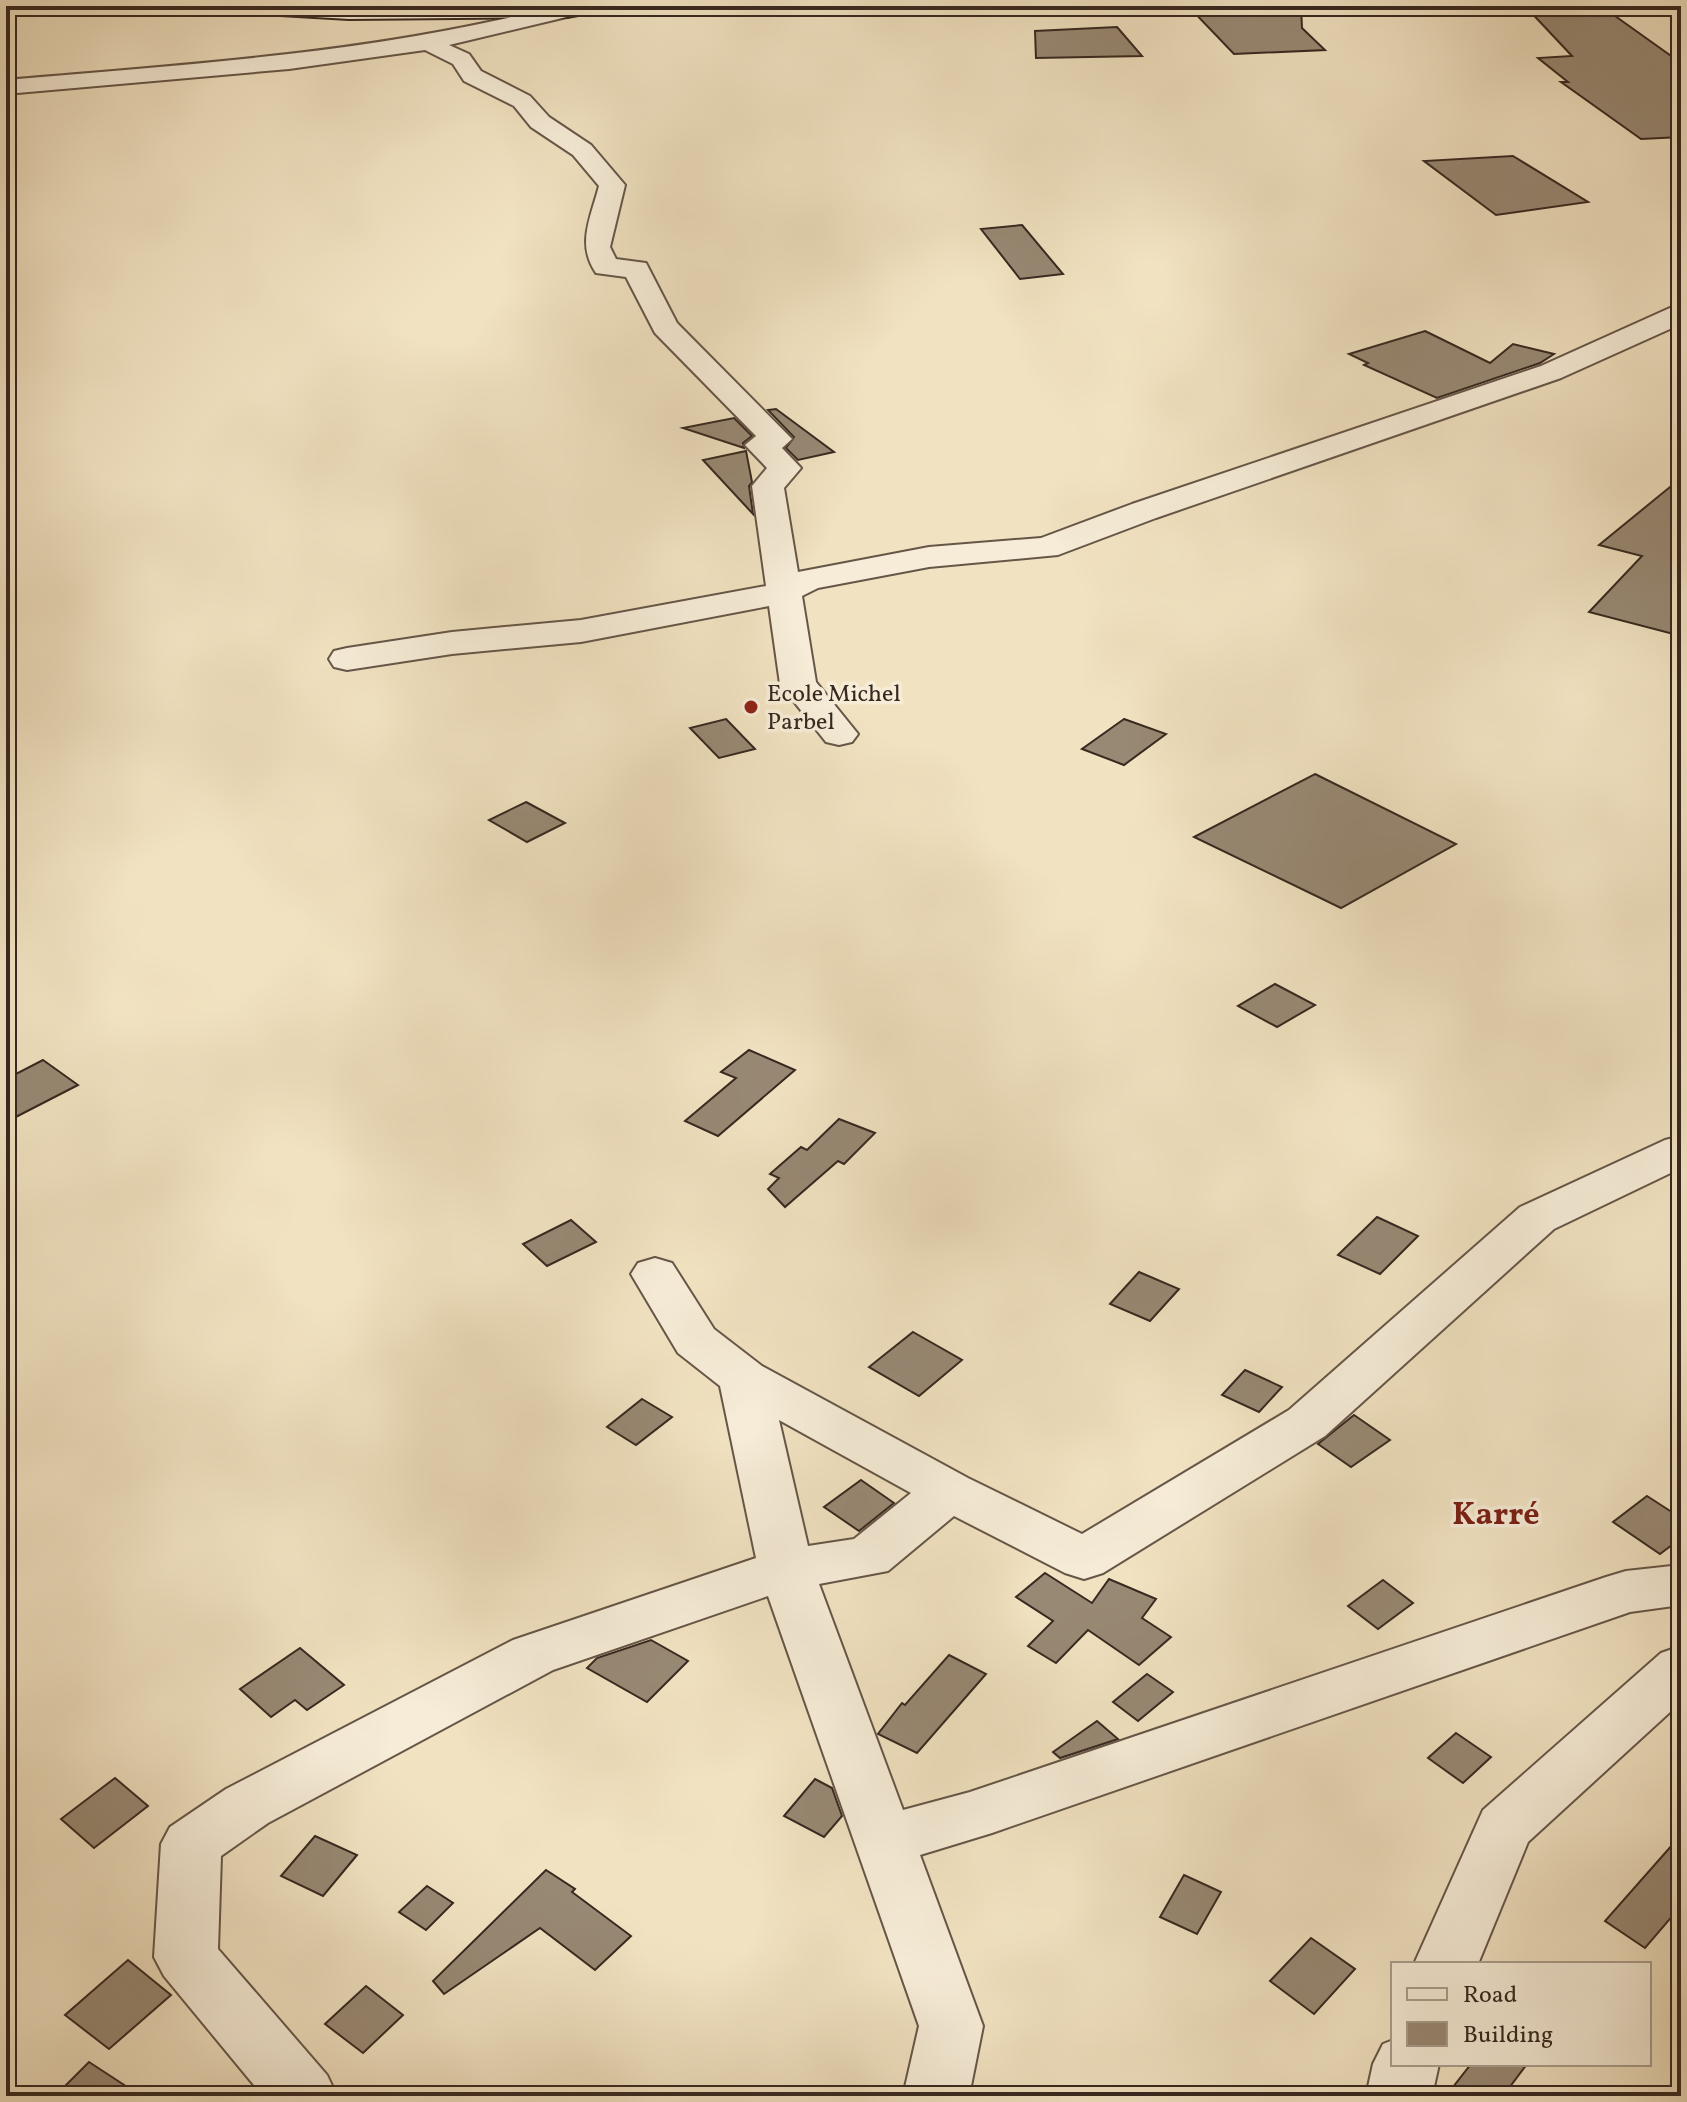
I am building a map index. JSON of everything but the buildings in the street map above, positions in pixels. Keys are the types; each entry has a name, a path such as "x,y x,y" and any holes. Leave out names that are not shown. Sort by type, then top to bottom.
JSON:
{"street":[{"path":"245,6 349,12 567,10"},
{"path":"6,87 307,60 429,42 593,6"},
{"path":"429,42 448,55 461,59 472,76 522,101 540,122 582,150 612,185 597,247 606,267 636,269 665,327 776,439 761,445 785,468 768,486 798,684 839,734"},
{"path":"347,659 452,643 581,631 782,593 808,580 929,557 1046,548 1144,511 1551,372 1681,312"},
{"path":"655,1274 696,1341 744,1378 949,1491 1084,1559 1307,1423 1537,1218 1681,1150"},
{"path":"744,1378 786,1569 951,2026 936,2096"},
{"path":"304,2096 186,1957 191,1844 247,1806 533,1655 786,1569 869,1557 949,1491"},
{"path":"885,1840 971,1816 1626,1592 1681,1585"},
{"path":"1447,1962 1504,1827 1681,1668"},
{"path":"1399,2096 1406,2066"}],"place":[{"name":"Ecole Michel Parbel","path":"751,707"}],"district":[{"name":"Karré","path":"1496,1513"}]}
